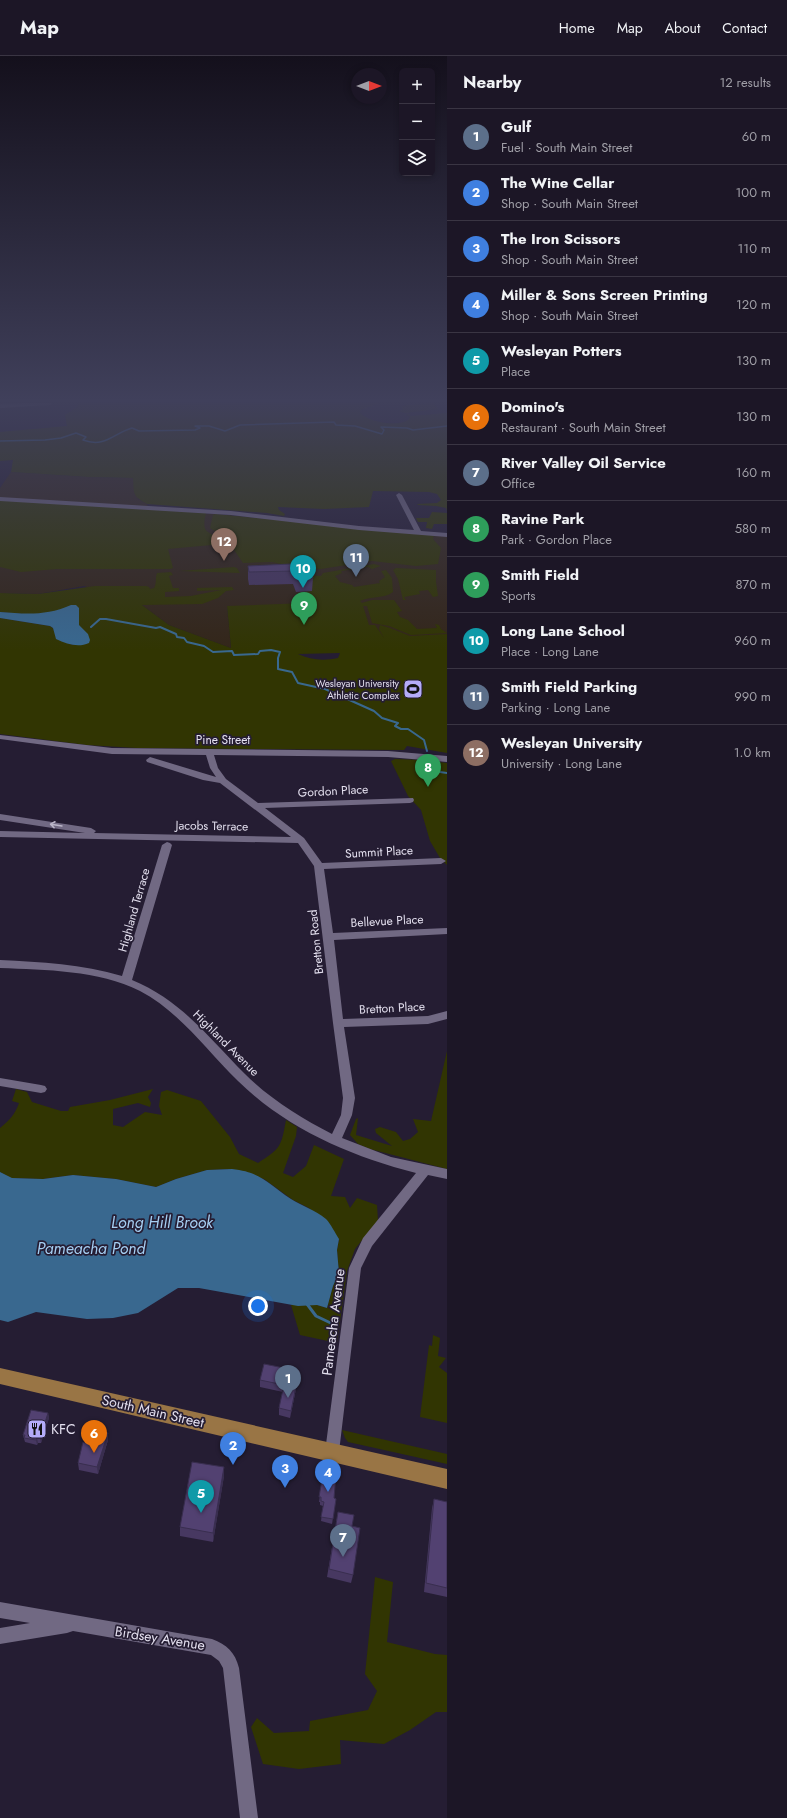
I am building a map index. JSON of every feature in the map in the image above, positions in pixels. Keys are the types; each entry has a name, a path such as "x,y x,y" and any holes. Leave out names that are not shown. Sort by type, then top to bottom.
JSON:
{"main road":[{"name":"South Main Street","path":"0,1376 447,1478"}],"street":[{"path":"399,495 419,533"},
{"path":"0,499 231,513 359,528 447,535"},
{"name":"Pine Street","path":"0,737 100,751 388,754 447,759"},
{"name":"Bretton Road","path":"209,752 214,768 224,781 301,840 319,866 324,888 338,1024 349,1109 346,1120 334,1141"},
{"name":"Bretton Road","path":"150,760 212,780 224,781"},
{"name":"Gordon Place","path":"257,806 410,800"},
{"name":"Jacobs Terrace","path":"0,817 122,836"},
{"name":"Jacobs Terrace","path":"0,834 301,840"},
{"name":"Highland Terrace","path":"126,981 167,845"},
{"name":"Summit Place","path":"319,866 441,861"},
{"name":"Bellevue Place","path":"329,937 447,931"},
{"name":"Highland Avenue","path":"0,964 64,969 126,981 154,994 167,1003 242,1078 277,1108 294,1120 334,1141 372,1155 424,1170 447,1174"},
{"name":"Bretton Place","path":"338,1024 428,1020 447,1014"},
{"path":"0,1082 41,1089"},
{"name":"Pameacha Avenue","path":"332,1452 356,1268 367,1242 424,1170"},
{"name":"Birdsey Avenue","path":"0,1610 212,1647 225,1655 232,1668 249,1818"},
{"path":"0,1636 75,1624"}],"shaded area":[{"path":"2,485 135,485 138,499 147,504 149,510 215,514 447,536 447,635 373,640 227,606 231,648 169,625 142,605 84,586 38,594 0,593 0,488"}],"green space":[{"path":"134,485 447,485 447,511 446,508 417,504 437,503 441,500 437,494 429,492 373,491 369,507 324,509 278,507 279,510 285,514 284,516 267,513 147,504 136,496"},
{"path":"0,500 206,513 204,526 206,530 219,539 223,544 168,549 173,568 170,569 57,569 21,572 0,567"},
{"path":"432,512 447,513 447,524 434,524 432,529 426,528 427,522 418,522 416,518 429,518"},
{"path":"213,515 434,535 433,539 441,548 438,564 416,566 372,561 321,569 299,568 272,562 243,563 226,538 210,528"},
{"path":"374,564 381,566 372,569 368,567 341,571 342,573 335,576 340,582 352,585 354,587 380,583 379,581 385,577 381,571 386,570 392,578 393,592 385,596 368,598 360,601 362,603 372,600 394,600 402,611 397,612 400,617 408,620 417,629 437,628 435,624 439,625 441,629 447,633 411,635 389,626 372,623 367,606 363,606 369,625 375,625 384,638 379,629 380,625 410,636 447,634 447,753 407,746 404,750 137,748 87,745 0,734 0,618 50,626 53,628 57,639 73,645 79,625 79,608 33,615 0,612 0,593 38,594 95,586 146,586 150,589 154,588 155,586 157,573 171,572 173,575 169,576 173,588 179,588 179,591 165,592 165,597 191,596 221,590 197,591 197,588 232,587 234,590 226,591 218,598 202,604 142,605 169,625 231,648 227,606 307,603 304,592 312,591 299,575 321,576 323,573","holes":["340,653 338,658 317,659 308,658 298,654"]},
{"path":"237,568 240,573 179,571"},
{"path":"396,568 436,570 438,596 433,597 428,590 419,591 420,594 404,597 406,600 403,600 398,579 393,570"},
{"path":"395,759 447,763 447,865 440,858 430,841 421,810 408,796 391,761"},
{"path":"447,1051 447,1169 370,1149 358,1144 350,1135 356,1119 358,1118 356,1135 392,1146 376,1133 375,1129 380,1127 396,1132 403,1141 410,1139 418,1132 413,1119 431,1121"},
{"path":"16,1089 27,1092 32,1102 61,1111 68,1111 70,1107 110,1100 153,1089 148,1097 151,1103 150,1107 138,1103 113,1109 113,1125 123,1127 145,1112 162,1115 159,1106 161,1092 167,1090 201,1101 230,1137 239,1154 258,1163 276,1150 279,1146 283,1136 286,1120 297,1127 296,1136 283,1173 293,1177 306,1166 314,1145 344,1159 331,1196 345,1197 350,1208 357,1198 377,1205 378,1220 355,1249 347,1271 337,1343 300,1335 291,1305 317,1305 327,1308 333,1286 339,1273 337,1250 339,1239 309,1208 293,1200 264,1179 232,1169 207,1170 176,1179 156,1187 116,1179 73,1175 43,1179 11,1178 0,1172 0,1128 12,1117 19,1103 12,1101"},
{"path":"433,1335 440,1338 438,1356 446,1358 439,1367 447,1373 447,1423 420,1417 429,1345 432,1346"},
{"path":"342,1430 447,1454 447,1464 348,1442"},
{"path":"375,1577 393,1582 387,1642 435,1654 447,1655 447,1712 436,1712 410,1730 384,1744 340,1740 341,1764 299,1769 263,1764 251,1727 257,1718 274,1733 309,1731 310,1721 368,1710 377,1691 365,1674"}],"water":[{"path":"71,605 76,605 79,608 79,625 88,634 90,640 89,643 81,645 68,644 56,639 53,628 50,626 0,618 0,612 27,614 44,613 62,609"},
{"name":"Pameacha Pond","path":"232,1169 257,1176 291,1199 322,1216 330,1223 339,1239 337,1250 339,1273 333,1286 327,1308 317,1305 298,1306 199,1288 178,1288 138,1313 113,1318 87,1319 36,1312 8,1322 0,1320 0,1172 12,1178 43,1179 73,1175 116,1179 156,1187 176,1179 207,1170"}],"building":[{"path":"291,564 298,566 310,566 313,578 296,579 293,571 249,572 248,566"},
{"path":"264,1364 299,1371 291,1411 279,1408 284,1385 260,1380"},
{"name":"KFC","path":"31,1410 48,1413 40,1438 37,1438 36,1440 24,1438 25,1435 23,1435"},
{"path":"90,1429 108,1433 97,1467 78,1463 83,1442 85,1443"},
{"path":"192,1462 224,1467 213,1533 180,1527"},
{"path":"326,1471 336,1474 334,1498 336,1499 333,1519 321,1517 324,1502 321,1501 321,1497 319,1497 323,1474 325,1474"},
{"path":"434,1499 447,1502 447,1588 426,1583"},
{"path":"338,1512 354,1515 352,1526 360,1528 353,1575 329,1569"}],"waterway":[{"path":"91,627 100,619 106,619 156,628 160,627 176,634 177,637 184,638 187,642 204,646 213,652 232,651 234,655 258,654 260,651 271,650 280,652 278,658 278,669 292,672 298,683 325,689 374,711 382,718 398,723 395,726 401,729 408,729 424,740 427,751"},
{"path":"420,760 416,766 419,769 447,773"},
{"name":"Long Hill Brook","path":"307,1304 316,1316 337,1326"}],"place":[{"name":"Wesleyan University","path":"224,561"},
{"name":"Smith Field Parking","path":"356,577"},
{"name":"Long Lane School","path":"303,588"},
{"name":"Smith Field","path":"304,625"},
{"name":"Wesleyan University Athletic Complex","path":"413,689"},
{"name":"Ravine Park","path":"428,787"},
{"name":"Gulf","path":"288,1398"},
{"name":"KFC","path":"37,1429"},
{"name":"Domino's","path":"94,1453"},
{"name":"The Wine Cellar","path":"233,1465"},
{"name":"The Iron Scissors","path":"285,1488"},
{"name":"Miller & Sons Screen Printing","path":"328,1492"},
{"name":"Wesleyan Potters","path":"201,1513"},
{"name":"River Valley Oil Service","path":"343,1557"}]}
